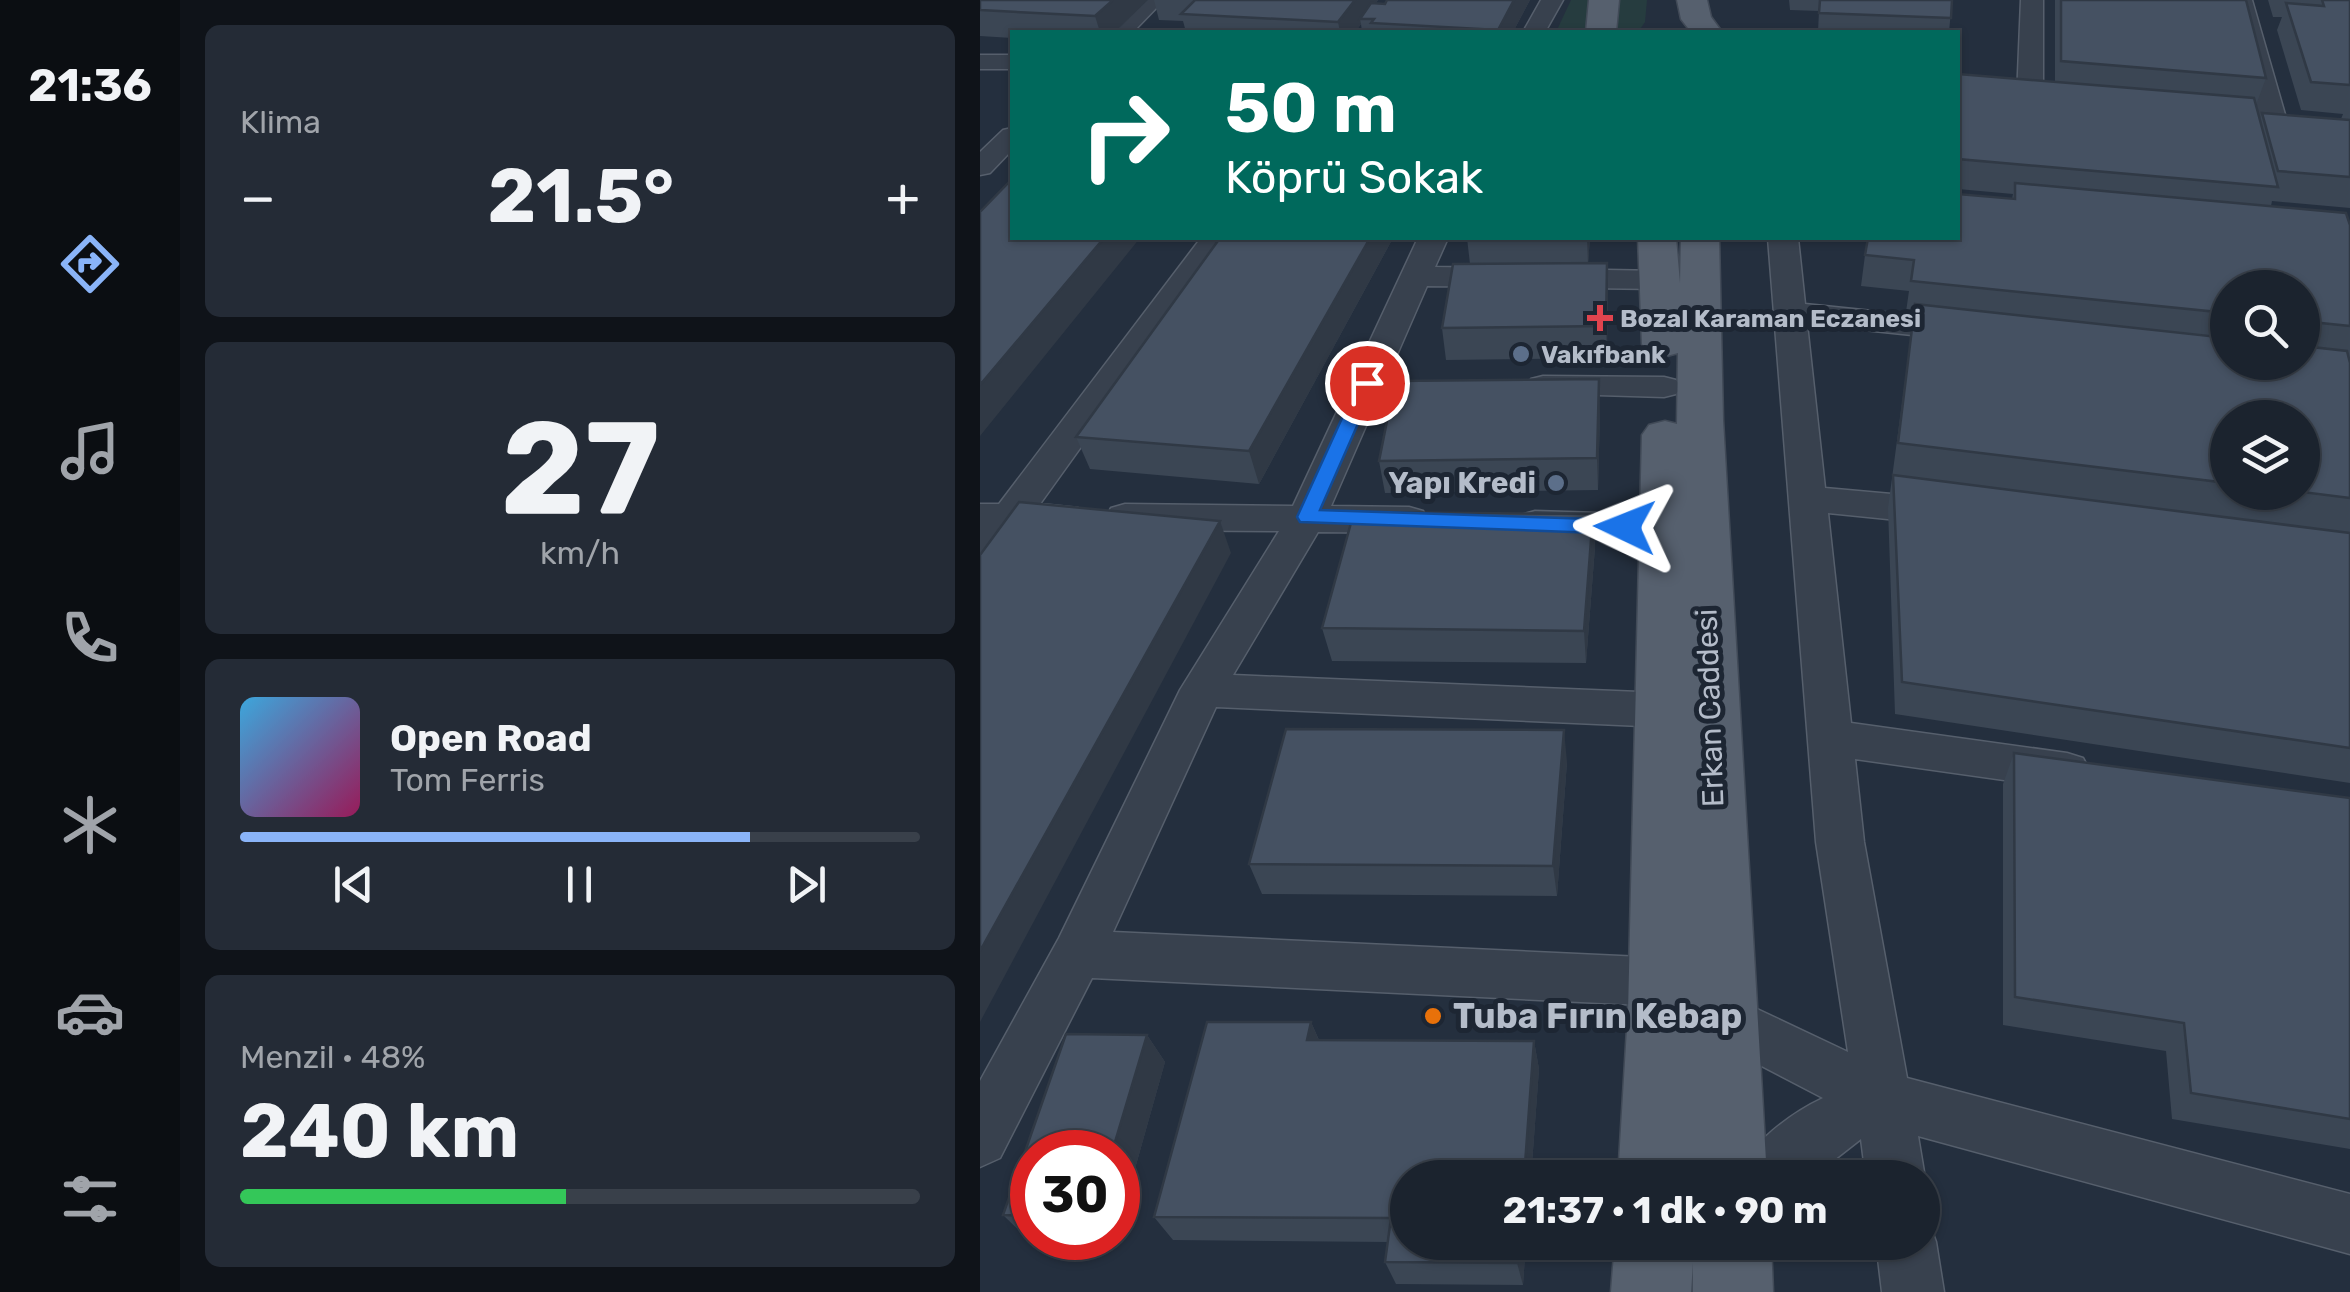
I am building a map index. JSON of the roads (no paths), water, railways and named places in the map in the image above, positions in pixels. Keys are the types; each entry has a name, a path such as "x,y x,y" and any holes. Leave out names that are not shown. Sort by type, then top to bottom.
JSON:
{"main road":[{"path":"1692,0 1696,19 1706,30"},
{"name":"Erkan Caddesi","path":"1700,240 1700,420 1728,1160"},
{"name":"Erkan Caddesi","path":"1657,1160 1663,982 1664,710 1664,387 1659,259"},
{"path":"1652,1292 1653,1260"},
{"path":"1732,1260 1733,1292"}],"street":[{"path":"1122,30 1153,0"},
{"path":"1535,30 1552,0"},
{"path":"2031,97 2032,0"},
{"path":"2242,0 2273,118"},
{"path":"980,62 1010,62"},
{"path":"980,167 1010,138"},
{"path":"980,558 995,517 1214,240"},
{"path":"980,1138 1077,954 1202,690 1384,383 1415,276 1432,240"},
{"path":"1784,240 1840,842 1893,1160"},
{"path":"1415,276 1659,259"},
{"path":"1790,312 2009,336"},
{"path":"1509,385 1664,387"},
{"path":"1808,499 1984,515"},
{"path":"995,517 1446,521"},
{"path":"1506,523 1664,528"},
{"path":"1202,690 1664,710"},
{"path":"1830,738 2119,778"},
{"path":"1077,954 1663,982"},
{"path":"1721,1017 1883,1099 2350,1224"},
{"path":"1786,1160 1828,1125 1883,1099"},
{"path":"1909,1260 1913,1292"}],"place":[{"name":"Bozal Karaman Eczanesi","path":"1600,318"},
{"name":"Vakıfbank","path":"1521,354"},
{"name":"Yapı Kredi","path":"1556,483"},
{"name":"Tuba Fırın Kebap","path":"1433,1016"}]}
